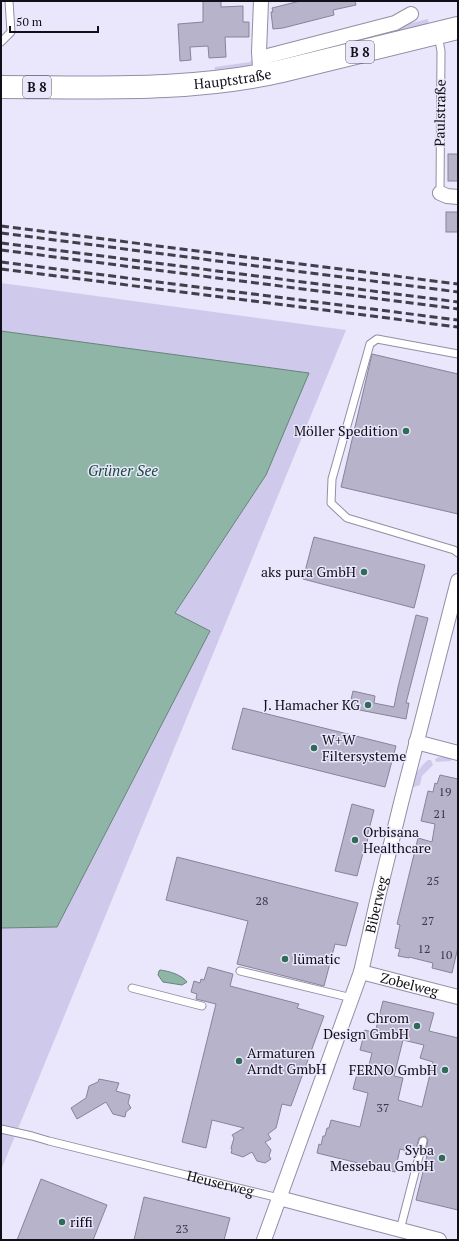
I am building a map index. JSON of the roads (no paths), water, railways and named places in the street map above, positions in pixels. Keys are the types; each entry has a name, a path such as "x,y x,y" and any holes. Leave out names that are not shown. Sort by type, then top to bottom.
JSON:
{"main road":[{"name":"Hauptstraße","path":"1,87 172,85 227,81 261,67 448,30"}],"street":[{"path":"261,1 261,67"},
{"name":"Hauptstraße","path":"261,67 394,23 411,14"},
{"path":"440,193 447,196 458,197"},
{"name":"Biberweg","path":"264,1240 361,972 416,742 458,582"},
{"path":"416,742 458,753"},
{"name":"Zobelweg","path":"361,972 458,997"},
{"name":"Heuserweg","path":"279,1198 439,1240"}],"lane":[{"path":"1,42 11,32 9,1"},
{"name":"Paulstraße","path":"440,193 441,51 448,30"},
{"path":"458,354 377,339 370,344 332,479 331,503 347,518 454,550 458,553"},
{"path":"240,971 352,998"},
{"path":"132,988 202,1006"},
{"name":"Heuserweg","path":"1,1129 279,1198"},
{"path":"400,1230 423,1140"}],"water":[{"name":"Grüner See","path":"1,331 309,373 266,475 175,613 210,631 57,927 1,928"},
{"path":"160,970 182,977 187,982 182,985 163,982 158,975"}],"railway":[{"path":"1,226 458,284"},
{"path":"1,233 458,292"},
{"path":"1,243 458,302"},
{"path":"1,250 458,309"},
{"path":"1,262 458,320"},
{"path":"1,269 458,327"}],"place":[{"name":"Möller Spedition","path":"406,431"},
{"name":"aks pura GmbH","path":"364,572"},
{"name":"J. Hamacher KG","path":"368,705"},
{"name":"W+W Filtersysteme","path":"314,748"},
{"name":"Orbisana Healthcare","path":"355,840"},
{"name":"lümatic","path":"285,959"},
{"name":"Chrom Design GmbH","path":"417,1026"},
{"name":"Armaturen Arndt GmbH","path":"239,1061"},
{"name":"FERNO GmbH","path":"445,1070"},
{"name":"Syba Messebau GmbH","path":"442,1158"},
{"name":"riffi","path":"62,1222"}]}
